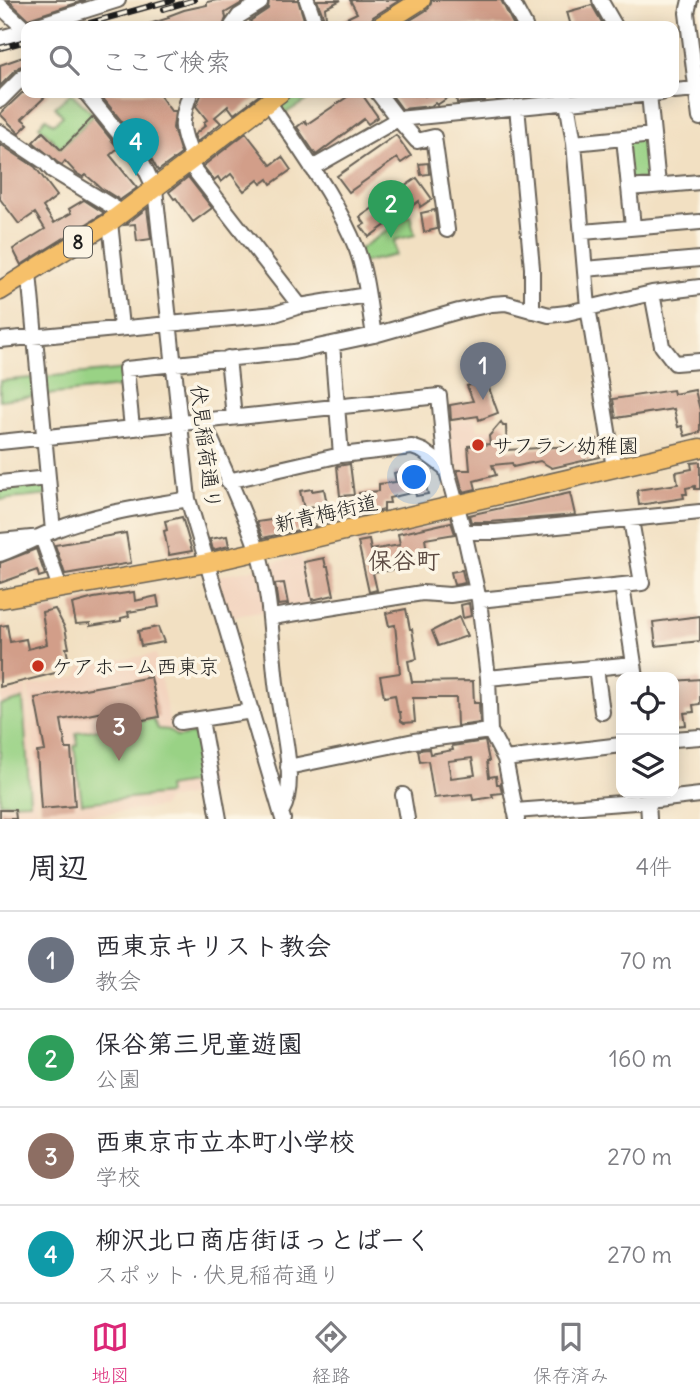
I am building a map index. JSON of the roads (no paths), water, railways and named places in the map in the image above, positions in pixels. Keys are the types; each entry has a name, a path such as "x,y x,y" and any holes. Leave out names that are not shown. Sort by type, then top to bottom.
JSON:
{"main road":[{"path":"388,21 421,0"},
{"name":"8","path":"0,291 116,217 193,163 273,98"},
{"name":"新青梅街道","path":"0,599 258,552 700,447"}],"street":[{"path":"51,21 118,0"},
{"path":"236,21 260,3 259,0"},
{"path":"307,0 314,21"},
{"path":"511,0 522,21"},
{"path":"600,0 612,21"},
{"path":"693,4 687,13 697,63 700,117"},
{"path":"0,6 21,25"},
{"path":"0,38 21,32"},
{"path":"0,100 21,79"},
{"path":"679,91 697,89"},
{"name":"伏見稲荷通り","path":"90,98 142,162 155,189 188,499 285,816"},
{"path":"188,98 181,128 193,163 300,306"},
{"path":"275,98 352,239 361,263 374,335"},
{"path":"382,98 417,141 434,138 447,230"},
{"path":"312,168 398,119 517,107 560,98"},
{"path":"565,98 574,143 588,307 614,468"},
{"path":"655,98 653,135 658,185"},
{"path":"517,107 532,268 533,312"},
{"path":"0,132 45,162 116,217 121,327"},
{"path":"574,143 653,135"},
{"path":"624,138 634,227"},
{"path":"629,188 700,181"},
{"path":"583,232 700,222"},
{"path":"585,269 700,259"},
{"path":"29,273 48,478 48,534 60,588"},
{"path":"132,428 126,369 294,352 374,335 492,304 506,303 549,316 652,293 700,287"},
{"path":"652,293 662,346 674,363 700,361"},
{"path":"0,340 275,314 300,306 367,295"},
{"path":"332,344 341,455"},
{"path":"228,358 234,417"},
{"path":"0,442 439,396 446,468 478,596 488,678 490,731 505,759 516,815 700,795"},
{"path":"202,419 258,552 272,617 276,683 289,767 285,816"},
{"path":"228,481 341,455 412,447 423,451 446,468"},
{"path":"0,483 48,478"},
{"path":"0,554 113,512 188,499"},
{"path":"464,532 496,532 700,512"},
{"path":"272,617 422,593 478,596 642,583 631,520"},
{"path":"0,541 48,534"},
{"path":"488,678 596,667 635,671 622,586"},
{"path":"596,667 602,712"},
{"path":"180,722 252,711"},
{"path":"201,720 219,819"},
{"path":"289,767 414,741 490,731"},
{"path":"679,739 700,737"},
{"path":"505,759 616,746"},
{"path":"403,795 407,819"},
{"path":"648,801 649,819"}],"railway":[{"path":"97,21 172,0"},
{"path":"164,9 194,0"},
{"path":"0,48 21,42"}],"place":[{"name":"柳沢北口商店街ほっとぱーく","path":"136,176"},
{"name":"保谷第三児童遊園","path":"391,238"},
{"name":"西東京キリスト教会","path":"483,400"},
{"name":"サフラン幼稚園","path":"478,445"},
{"name":"ケアホーム西東京","path":"38,666"},
{"name":"西東京市立本町小学校","path":"119,761"}],"district":[{"name":"保谷町","path":"404,560"}]}
